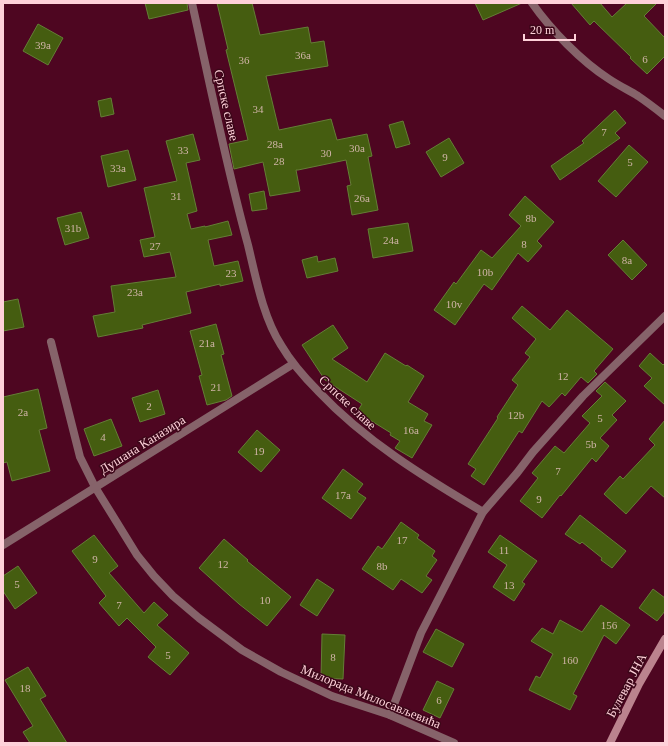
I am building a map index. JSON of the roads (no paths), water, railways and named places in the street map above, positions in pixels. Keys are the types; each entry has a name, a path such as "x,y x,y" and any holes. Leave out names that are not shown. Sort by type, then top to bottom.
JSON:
{"main road":[{"name":"Булевар ЈНА","path":"610,743 639,684 665,639"}],"street":[{"name":"Српске славе","path":"192,3 256,281 268,321 281,346 303,376 328,402 363,434 397,459 483,512"},
{"path":"532,3 559,36 608,79 637,96 665,116"},
{"path":"390,715 421,633 483,512 533,452 583,396 665,316"},
{"name":"Милорада Милосављевића","path":"51,342 80,457 95,487 117,524 154,576 173,596 199,618 242,650 281,672 332,696 390,715 454,743"},
{"name":"Душана Каназира","path":"3,545 293,364"}]}
